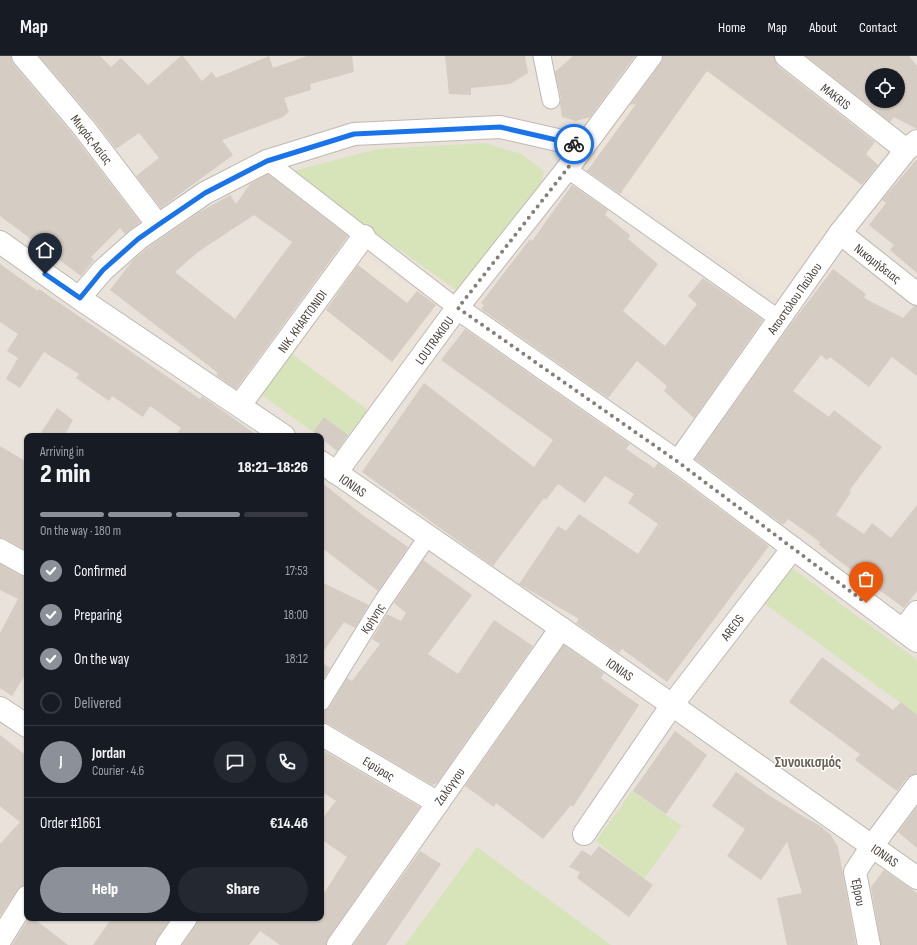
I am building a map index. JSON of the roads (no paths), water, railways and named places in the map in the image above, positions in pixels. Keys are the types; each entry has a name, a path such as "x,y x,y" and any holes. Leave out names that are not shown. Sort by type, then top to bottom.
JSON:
{"street":[{"name":"Μικράς Ασίας","path":"23,56 84,128 158,225"},
{"path":"542,56 551,100"},
{"name":"LOUTRAKIOU","path":"328,467 458,308 567,169 651,56"},
{"name":"MAKRIS","path":"786,56 912,146"},
{"path":"80,298 103,270 138,239 205,193 267,161 354,134 500,127 584,146"},
{"name":"Αποστόλου Παύλου","path":"678,462 840,233 912,146"},
{"path":"267,161 458,308 678,462 910,636 917,612"},
{"path":"567,169 779,319"},
{"name":"Νικομήδειας","path":"840,233 917,294"},
{"name":"NIK. KHARTONIDI","path":"240,405 364,236"},
{"path":"0,242 280,433"},
{"name":"IONIAS","path":"328,467 561,628 917,878"},
{"name":"Κρήνης","path":"324,697 383,601 428,536"},
{"name":"AREOS","path":"584,834 672,706 793,548"},
{"path":"0,550 24,563"},
{"name":"Ζαλόγγου","path":"338,945 561,628"},
{"path":"0,708 24,724"},
{"name":"Εφύρας","path":"324,736 438,803"},
{"name":"Έβρου","path":"869,945 856,872 872,846 917,786"},
{"path":"0,940 24,902"},
{"path":"167,945 184,921"}],"district":[{"name":"Συνοικισμός","path":"808,762"}]}
